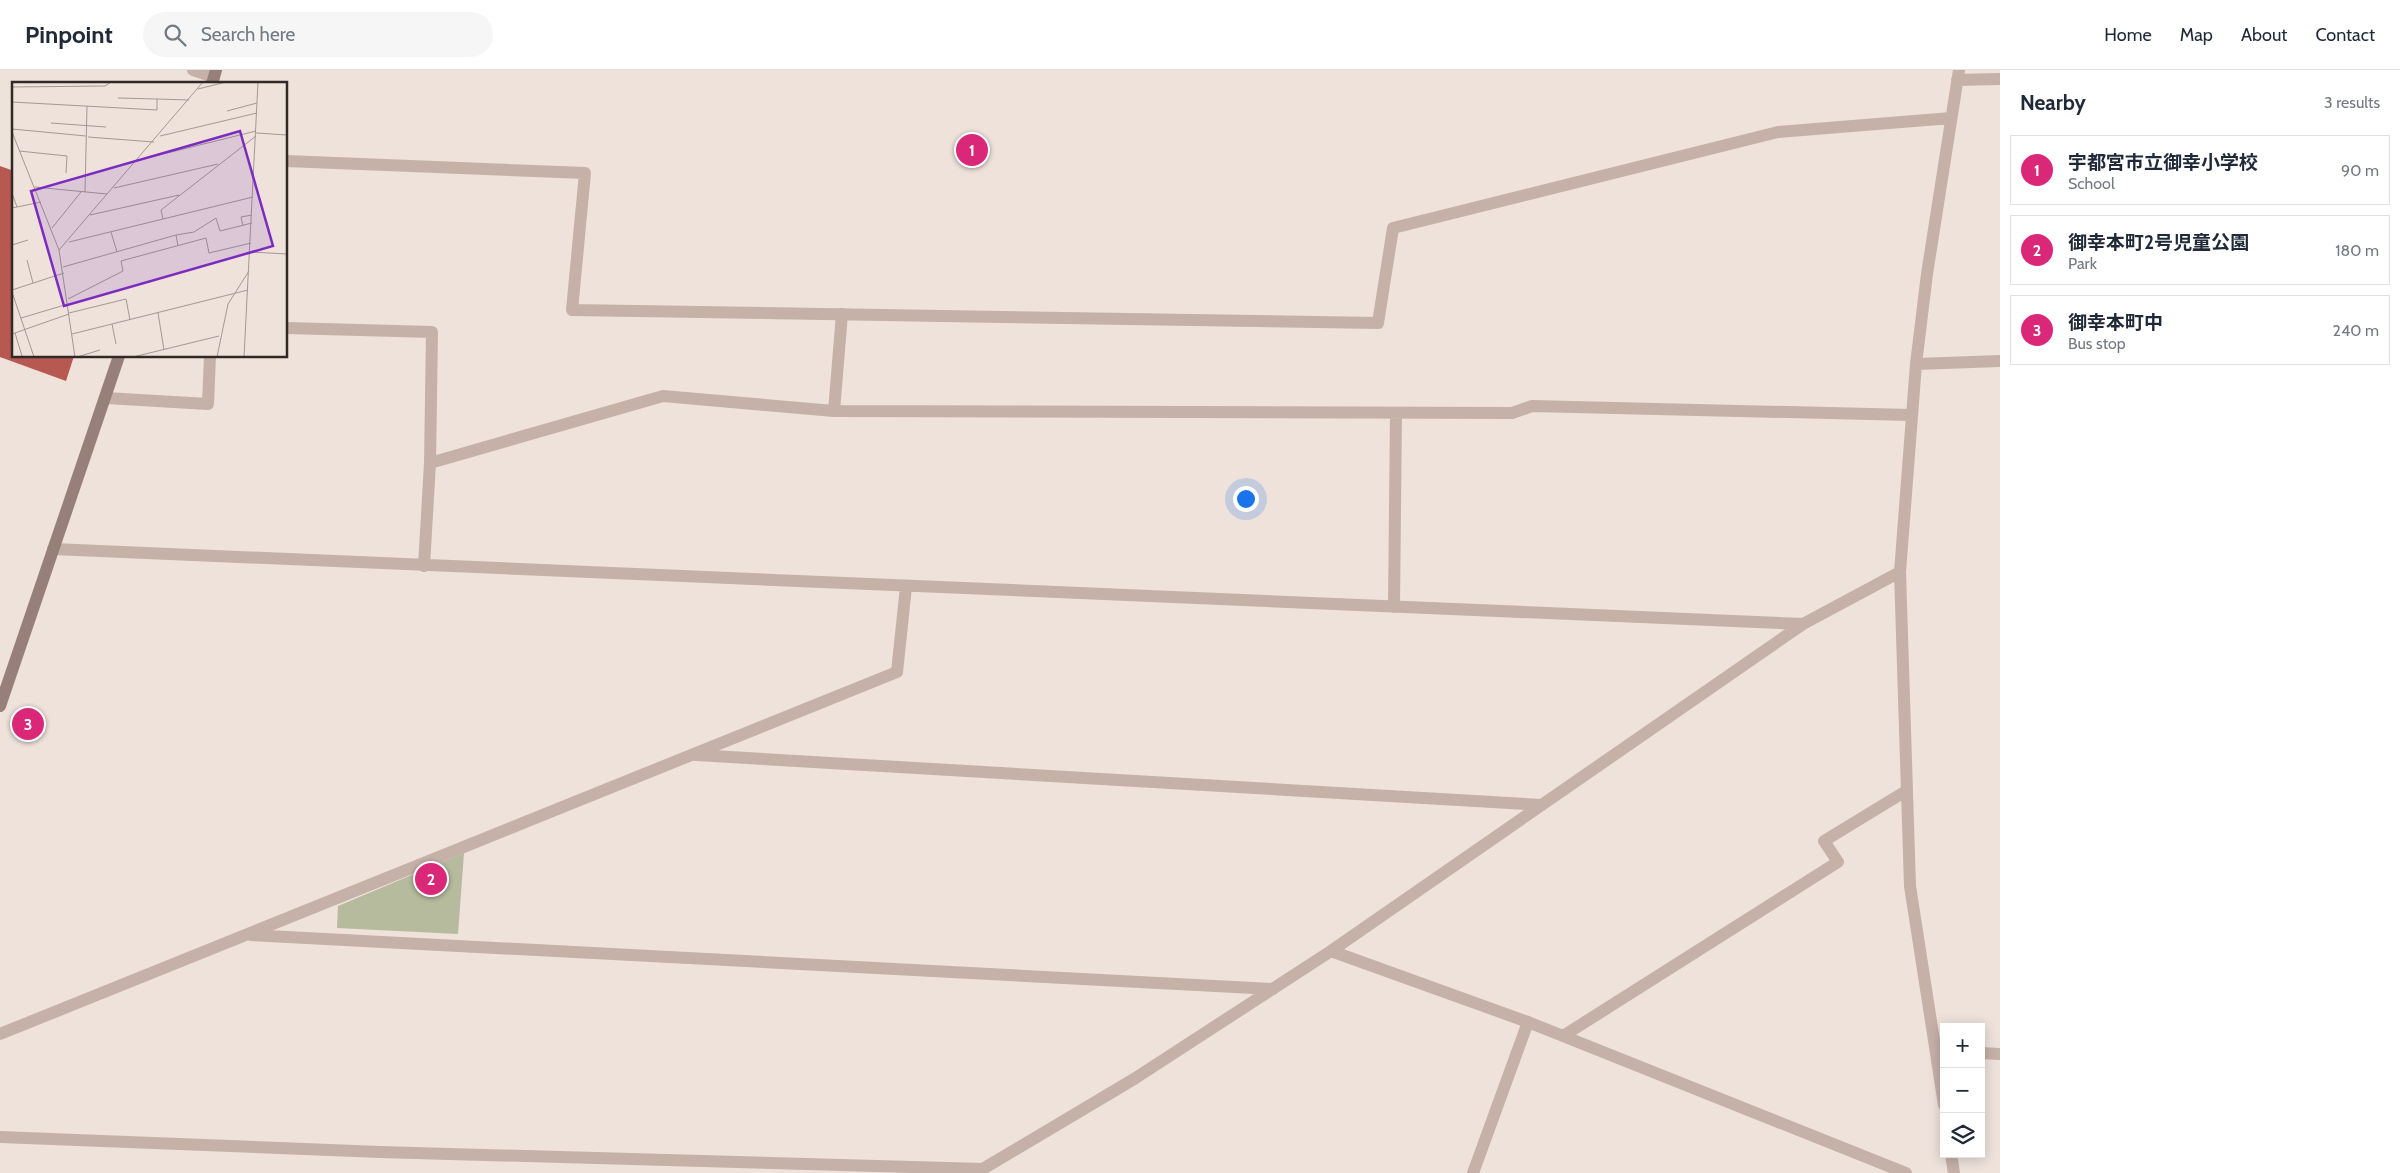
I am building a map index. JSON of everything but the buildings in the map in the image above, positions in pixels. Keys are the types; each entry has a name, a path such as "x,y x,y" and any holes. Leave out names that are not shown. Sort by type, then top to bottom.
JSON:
{"street":[{"path":"193,70 214,77"},
{"path":"1941,1068 1910,886 1900,572 1916,364 1927,274 1958,75 2000,79"},
{"path":"288,161 584,173 572,310 1378,323 1393,228 1778,132 1951,118"},
{"path":"834,411 842,314"},
{"path":"288,328 432,332 430,463 424,566"},
{"path":"0,706 118,358"},
{"path":"106,398 208,404 210,358"},
{"path":"1916,364 2000,361"},
{"path":"430,463 663,396 834,411 1512,413 1532,406 1911,415"},
{"path":"1394,607 1396,413"},
{"path":"53,549 1803,624"},
{"path":"0,1136 380,1152 979,1171 1134,1079 1331,951 1803,624 1900,572"},
{"path":"0,1034 897,672 906,587"},
{"path":"694,754 1542,805"},
{"path":"1563,1036 1838,862 1824,841 1906,791"},
{"path":"248,935 1273,989"},
{"path":"1331,951 1528,1022 1906,1173"},
{"path":"1473,1173 1528,1022"},
{"path":"1985,1053 2000,1054"},
{"path":"1952,1158 1954,1173"}],"green space":[{"path":"464,853 458,934 337,928 338,906"}],"place":[{"name":"宇都宮市立御幸小学校","path":"972,150"},
{"name":"御幸本町中","path":"28,724"},
{"name":"御幸本町2号児童公園","path":"431,879"}]}
